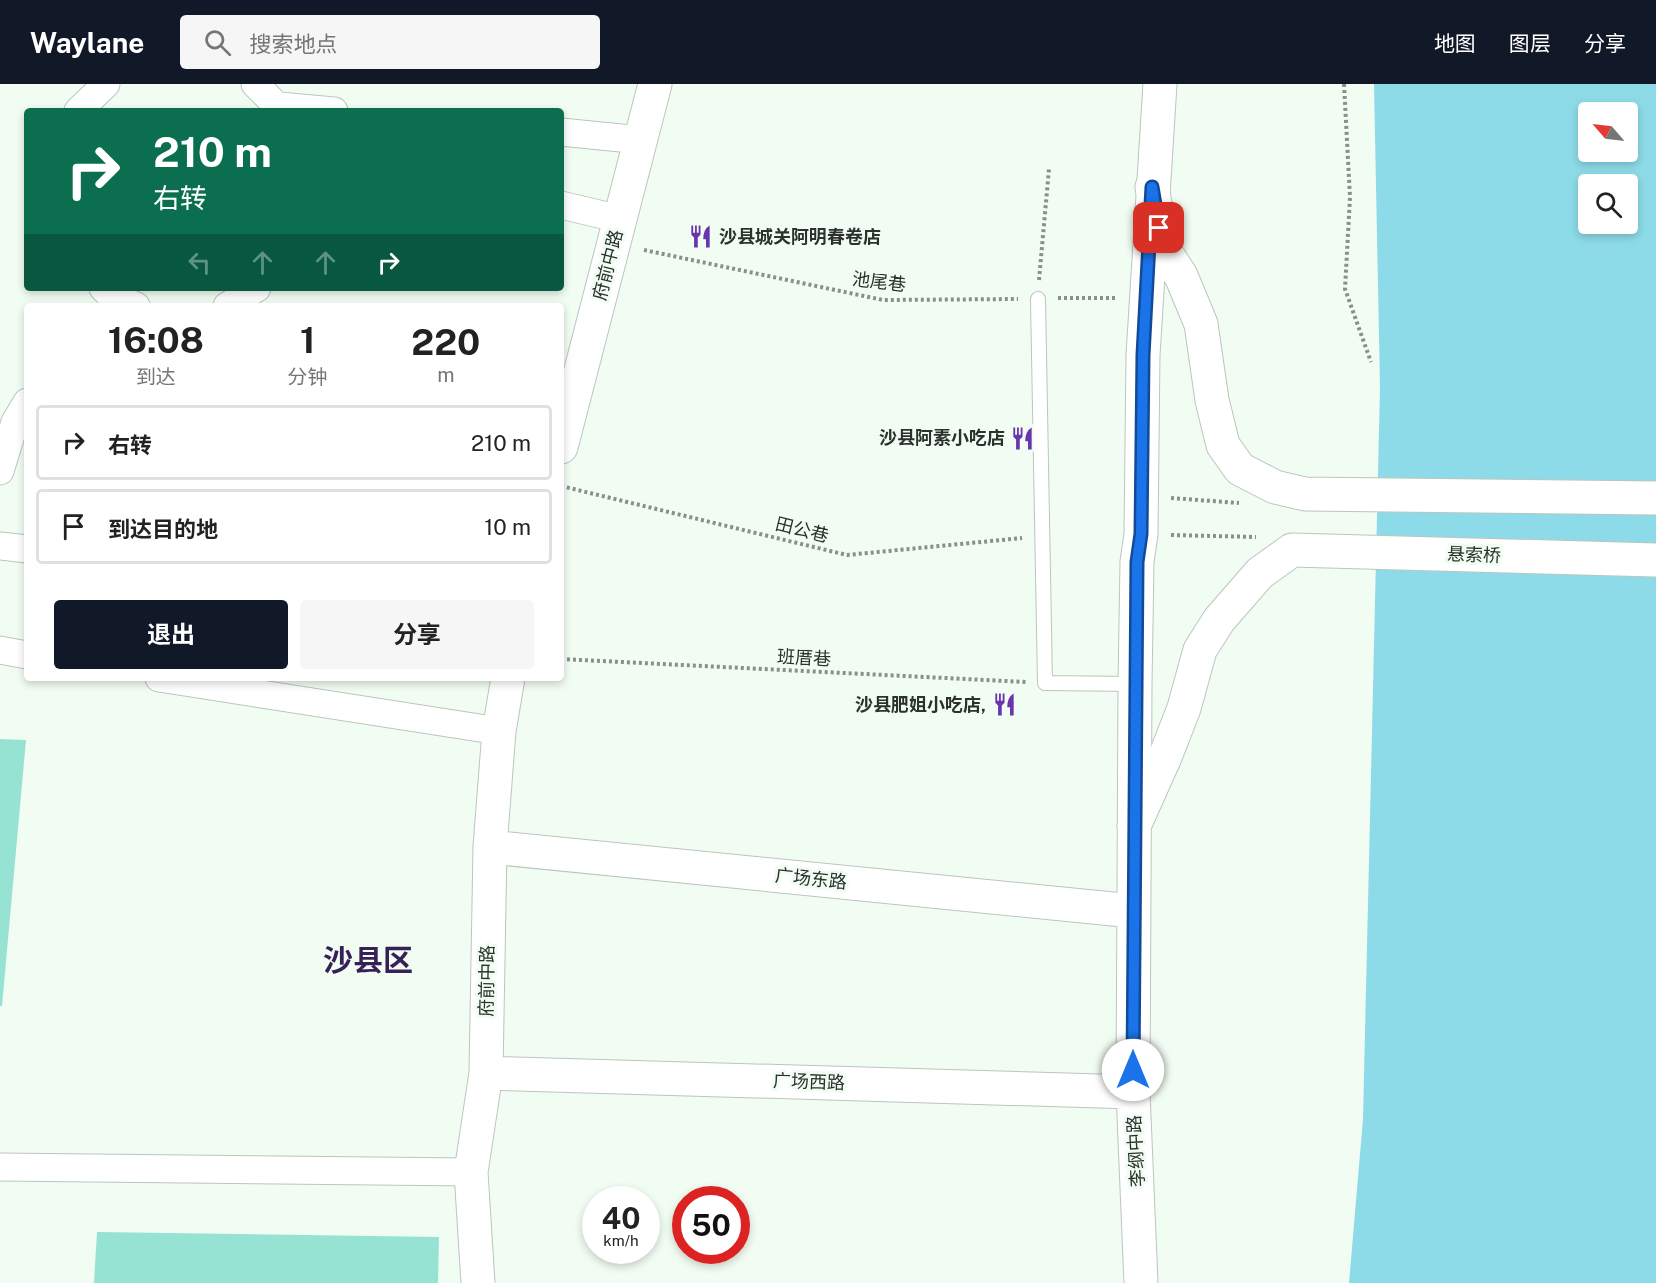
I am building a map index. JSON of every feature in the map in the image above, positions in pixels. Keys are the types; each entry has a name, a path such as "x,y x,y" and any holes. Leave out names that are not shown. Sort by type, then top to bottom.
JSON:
{"main road":[{"name":"府前中路","path":"564,435 655,84"},
{"name":"李纲中路","path":"1141,1283 1133,1092 1135,684 1137,562 1141,534 1143,355 1160,84"},
{"path":"1152,187 1163,248 1181,276 1201,324 1212,400 1223,445 1240,469 1275,487 1305,494 1656,498"},
{"path":"1134,825 1184,708 1200,650 1219,620 1260,573 1278,544"},
{"name":"悬索桥","path":"1278,544 1656,560"},
{"name":"府前中路","path":"478,1283 471,1172 486,1073 490,848 499,731 507,681"},
{"name":"广场东路","path":"490,848 1133,911"},
{"name":"广场西路","path":"486,1073 1133,1092"}],"street":[{"path":"81,108 106,84"},
{"path":"255,84 280,108"},
{"path":"564,132 640,140"},
{"path":"564,206 617,231"},
{"path":"232,303 251,291"},
{"path":"101,296 126,303"},
{"path":"0,471 15,422 24,407"},
{"path":"0,546 24,549"},
{"path":"0,650 24,655"},
{"path":"178,681 499,731"},
{"path":"0,1167 471,1172"}],"lane":[{"path":"1038,298 1045,683 1135,684"}],"path":[{"path":"1344,84 1350,196 1345,289 1371,362"},
{"path":"1038,298 1049,169"},
{"name":"池尾巷","path":"617,231 883,300 1146,298"},
{"name":"田公巷","path":"564,487 846,555 1042,536"},
{"path":"1141,496 1246,504"},
{"path":"1141,534 1278,544"},
{"name":"班厝巷","path":"564,659 1045,683"}],"water":[{"path":"1374,84 1656,84 1656,1283 1349,1283 1363,1119 1380,387"}],"building":[{"path":"0,739 26,740 2,1006 0,1006"},
{"path":"97,1232 439,1237 438,1283 94,1283"}],"place":[{"name":"沙县城关阿明春卷店","path":"701,237"},
{"name":"沙县阿素小吃店","path":"1023,438"},
{"name":"沙县肥姐小吃店,","path":"1004,705"}],"district":[{"name":"沙县区","path":"368,961"}],"route":[{"path":"1133,1070 1137,562 1141,534 1143,355 1152,187 1159,228"}]}
